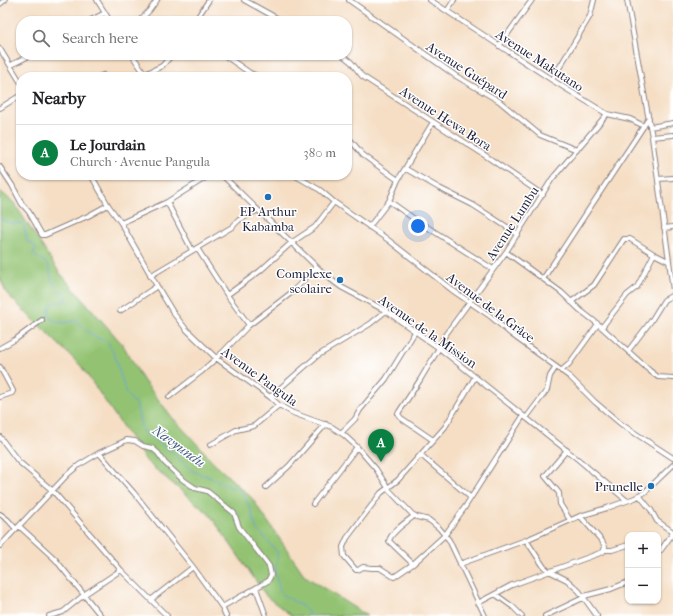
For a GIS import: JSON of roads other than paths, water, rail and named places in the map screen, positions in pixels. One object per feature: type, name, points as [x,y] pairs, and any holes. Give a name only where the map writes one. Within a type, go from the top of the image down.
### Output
[{"type":"street","points":[[0,4],[6,0]]},
{"type":"street","points":[[97,0],[107,16]]},
{"type":"street","points":[[144,16],[157,0]]},
{"type":"street","points":[[198,16],[209,0]]},
{"type":"street","points":[[244,0],[273,16]]},
{"type":"street","name":"Avenue Guépard","points":[[349,0],[456,76],[499,101],[540,135],[577,150]]},
{"type":"street","name":"Avenue Makutano","points":[[430,0],[499,46],[607,114],[630,119],[644,126]]},
{"type":"street","points":[[447,11],[454,0]]},
{"type":"street","points":[[499,46],[532,0]]},
{"type":"street","points":[[552,80],[590,16],[594,0]]},
{"type":"street","points":[[627,0],[652,136],[668,261],[672,273],[673,290]]},
{"type":"street","points":[[99,16],[105,13]]},
{"type":"street","points":[[0,49],[16,74]]},
{"type":"street","points":[[11,65],[21,60]]},
{"type":"street","points":[[135,60],[143,72]]},
{"type":"street","points":[[152,72],[162,66],[167,60]]},
{"type":"street","points":[[231,60],[249,72]]},
{"type":"street","name":"Avenue Hewa Bora","points":[[349,60],[362,76],[483,154],[543,195]]},
{"type":"street","points":[[0,108],[16,98]]},
{"type":"street","name":"Avenue Lumbu","points":[[433,440],[401,418],[398,414],[439,348],[443,338],[506,252],[552,180],[607,114]]},
{"type":"street","points":[[543,279],[649,118]]},
{"type":"street","points":[[369,227],[389,201],[398,180],[433,122]]},
{"type":"street","points":[[650,127],[673,123]]},
{"type":"street","points":[[652,136],[673,135]]},
{"type":"street","points":[[352,142],[363,155],[398,180]]},
{"type":"street","points":[[0,167],[42,235],[68,225],[108,204]]},
{"type":"street","points":[[406,169],[438,188],[473,205],[518,234]]},
{"type":"street","points":[[658,179],[673,178]]},
{"type":"street","name":"Avenue Pangula","points":[[94,180],[121,223],[150,276],[174,314],[186,329],[216,358],[279,405],[299,415],[326,424],[341,433],[357,447],[376,469],[387,487],[414,516],[430,520],[445,535],[453,547],[485,616]]},
{"type":"street","points":[[121,223],[167,202],[202,180]]},
{"type":"street","name":"Avenue de la Mission","points":[[229,180],[316,268],[341,287],[386,311],[439,348],[567,450],[626,500]]},
{"type":"street","name":"Avenue de la Grâce","points":[[303,180],[320,190],[334,202],[387,239],[452,290],[490,316],[510,334],[561,371],[621,424],[673,458]]},
{"type":"street","points":[[389,201],[413,218],[494,269]]},
{"type":"street","points":[[167,202],[192,250]]},
{"type":"street","points":[[227,295],[260,271],[291,243],[315,227],[334,202]]},
{"type":"street","points":[[150,276],[258,210]]},
{"type":"street","points":[[664,228],[673,227]]},
{"type":"street","points":[[571,302],[594,285],[624,239],[630,239],[668,261]]},
{"type":"street","points":[[196,248],[248,326]]},
{"type":"street","points":[[506,252],[543,279],[600,325],[654,374],[663,378],[673,378]]},
{"type":"street","points":[[561,371],[600,325],[637,286],[654,254]]},
{"type":"street","points":[[170,396],[202,372],[248,326],[291,293],[316,268]]},
{"type":"street","points":[[120,311],[157,286]]},
{"type":"street","points":[[628,351],[651,321],[664,300],[673,295]]},
{"type":"street","points":[[270,397],[318,356],[366,327],[386,311]]},
{"type":"street","points":[[0,348],[16,339],[42,320]]},
{"type":"street","points":[[341,433],[355,419],[360,410],[386,379],[415,332]]},
{"type":"street","points":[[0,367],[13,390],[12,392],[0,397]]},
{"type":"street","points":[[475,376],[447,425],[421,456],[398,480],[387,487],[377,498],[348,535],[344,544],[343,552],[344,556],[356,570],[363,567],[379,567],[394,576],[413,564],[445,535],[525,417],[547,390],[550,376],[556,367]]},
{"type":"street","points":[[210,445],[236,430],[254,426],[279,405]]},
{"type":"street","points":[[266,486],[296,459],[308,443],[326,424]]},
{"type":"street","points":[[0,437],[18,461],[53,491],[121,570],[152,599],[167,616]]},
{"type":"street","points":[[0,546],[73,470],[99,453],[127,440],[136,441],[143,446],[152,448],[158,453],[165,464],[182,479],[195,488],[207,491],[230,509],[234,513],[239,527],[269,566],[271,574],[268,581],[222,606]]},
{"type":"street","points":[[313,504],[357,447]]},
{"type":"street","points":[[567,450],[545,476],[559,493],[560,504],[570,520]]},
{"type":"street","points":[[99,453],[143,504],[193,567],[222,606],[226,616]]},
{"type":"street","points":[[421,456],[470,497]]},
{"type":"street","points":[[460,564],[526,540],[580,516],[615,506],[626,500],[631,500],[639,495],[673,465]]},
{"type":"street","points":[[639,495],[651,510],[657,521],[673,532],[661,550]]},
{"type":"street","points":[[0,514],[54,559],[85,594],[101,616]]},
{"type":"street","points":[[413,564],[389,541],[395,532],[414,516]]},
{"type":"street","points":[[580,516],[602,541],[605,547],[604,550]]},
{"type":"street","points":[[526,540],[542,564],[549,571],[568,580],[584,597],[597,616]]},
{"type":"street","points":[[478,603],[512,585],[598,554],[604,550],[612,550],[625,546]]},
{"type":"street","points":[[152,599],[193,567]]},
{"type":"street","points":[[50,616],[64,612],[85,594],[121,570]]},
{"type":"street","points":[[545,616],[584,597],[625,583]]},
{"type":"street","points":[[256,588],[266,616]]},
{"type":"street","points":[[495,594],[513,607],[522,616]]},
{"type":"waterway","name":"Navyundu","points":[[0,219],[12,224],[21,223],[24,226],[27,241],[36,247],[33,254],[48,264],[55,285],[67,295],[67,299],[63,302],[51,305],[48,317],[61,323],[76,320],[94,336],[107,341],[114,354],[126,393],[137,406],[142,431],[172,452],[192,471],[240,490],[250,507],[256,528],[278,553],[275,573],[281,594],[302,606],[312,616]]},
{"type":"place","name":"EP Arthur Kabamba","points":[[268,197]]},
{"type":"place","name":"Complexe scolaire","points":[[340,280]]},
{"type":"place","name":"Le Jourdain","points":[[381,462]]},
{"type":"place","name":"Prunelle","points":[[651,486]]}]
